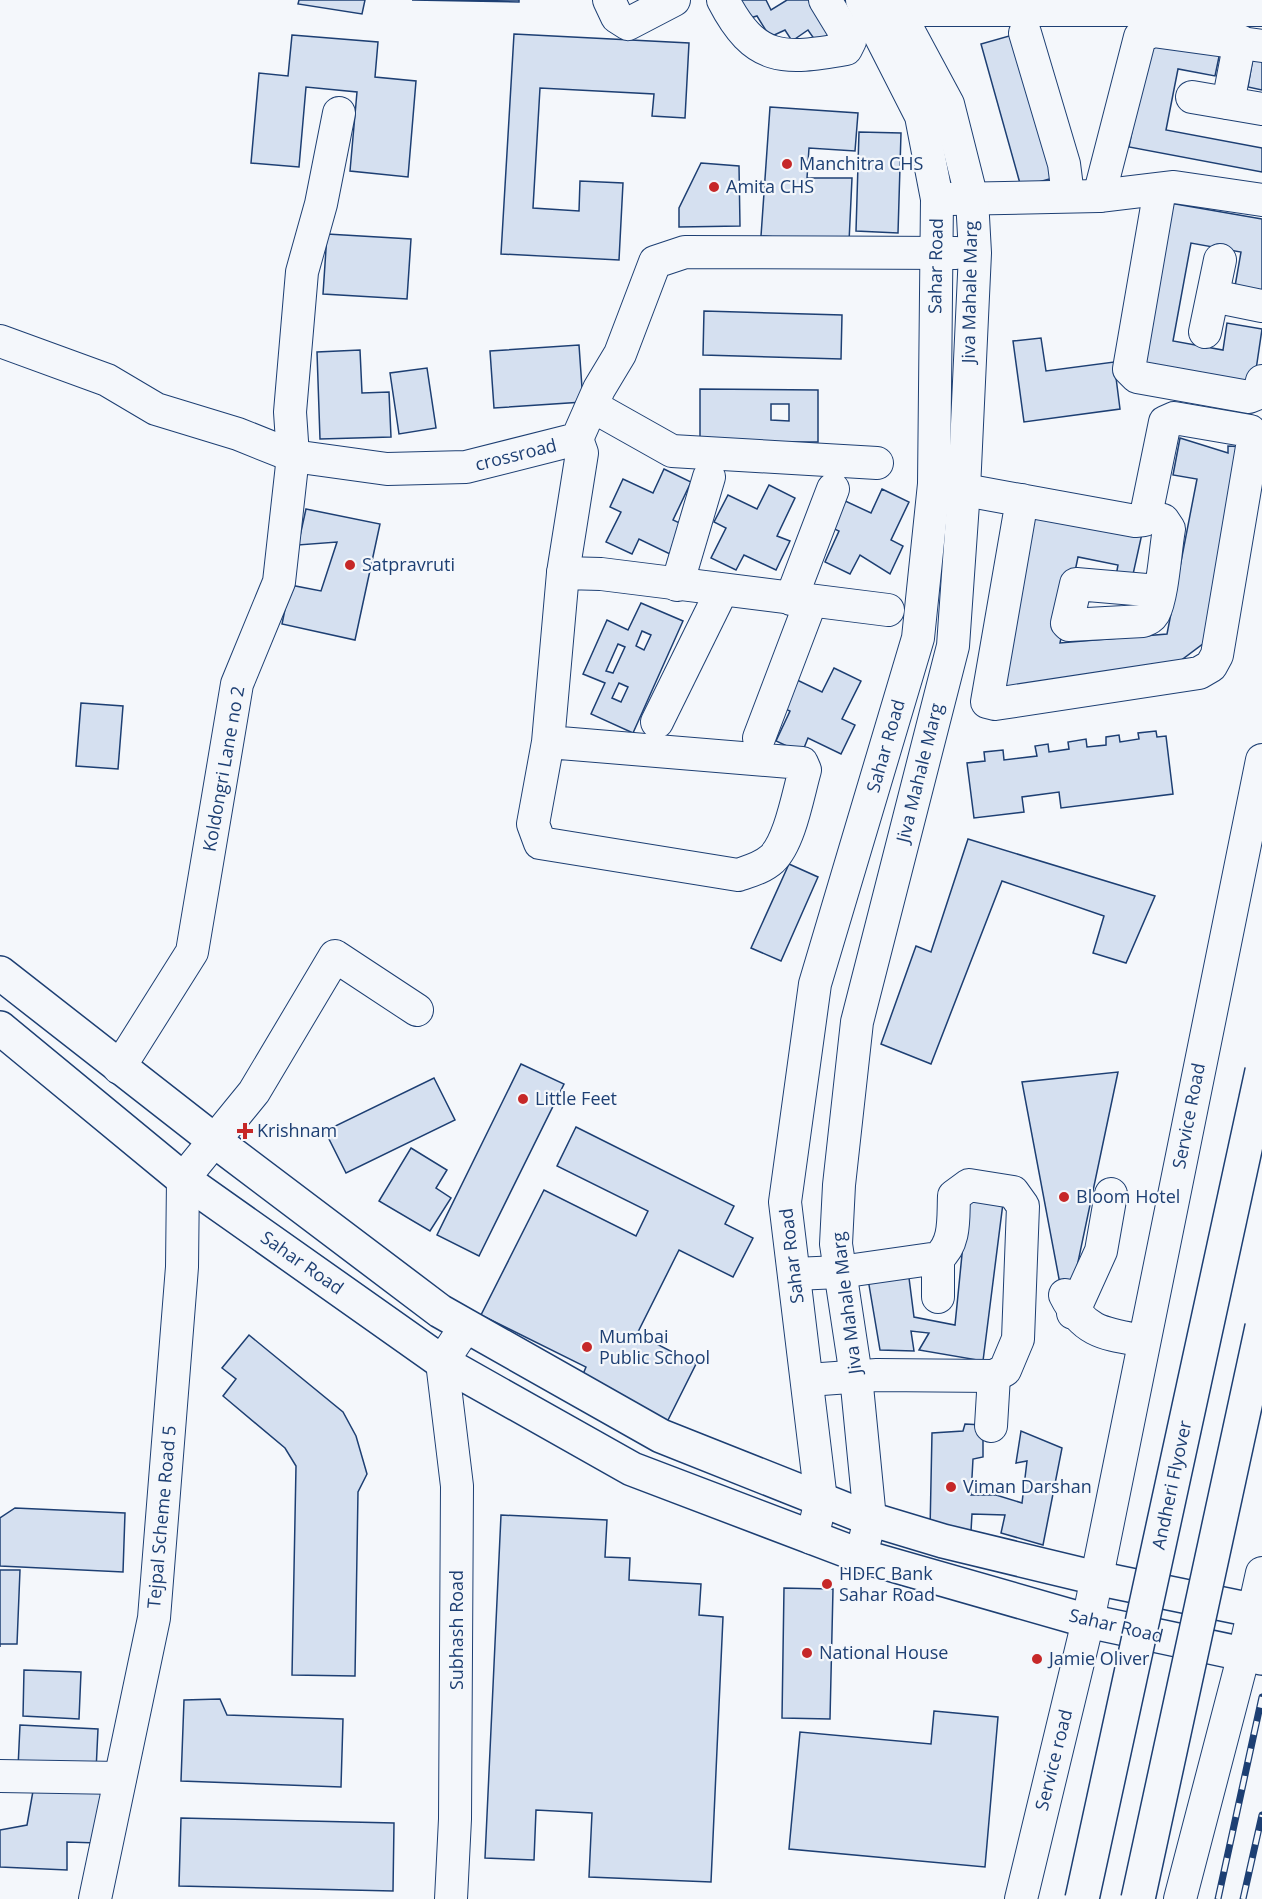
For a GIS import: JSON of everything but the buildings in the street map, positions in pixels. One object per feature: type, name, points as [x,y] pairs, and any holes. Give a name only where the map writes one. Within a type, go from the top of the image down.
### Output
[{"type":"main road","points":[[0,974],[215,1142],[440,1311],[661,1436],[870,1519],[943,1541],[1096,1578],[1258,1611]]},
{"type":"main road","name":"Sahar Road","points":[[0,1028],[183,1179],[442,1362],[632,1469],[861,1556],[1088,1621],[1253,1656]]},
{"type":"main road","name":"Andheri Flyover","points":[[1082,1899],[1262,1071]]},
{"type":"main road","points":[[1138,1899],[1262,1327]]},
{"type":"street","points":[[609,0],[617,17],[628,24],[674,0]]},
{"type":"street","points":[[723,0],[734,21],[760,48],[774,54],[812,55],[846,49],[850,41],[825,0]]},
{"type":"street","name":"Sahar Road","points":[[822,1500],[785,1202],[815,984],[918,638],[934,484],[937,199],[921,116],[862,0]]},
{"type":"street","points":[[911,5],[1080,5],[1262,10]]},
{"type":"street","name":"Jiva Mahale Marg","points":[[861,1556],[870,1519],[856,1376],[836,1244],[849,1093],[857,1022],[953,646],[964,489],[975,253],[972,199],[948,104],[911,5]]},
{"type":"street","points":[[1099,196],[1140,37],[1153,31],[1251,44],[1228,103]]},
{"type":"street","points":[[1025,33],[1064,164],[1068,195]]},
{"type":"street","points":[[1192,97],[1262,109]]},
{"type":"street","name":"Koldongri Lane no 2","points":[[119,1068],[192,952],[237,684],[279,582],[293,456],[290,412],[302,272],[321,204],[339,113]]},
{"type":"street","points":[[937,199],[1099,196],[1174,187],[1262,200]]},
{"type":"street","points":[[1160,189],[1129,369],[1137,377],[1249,397],[1260,393],[1262,381]]},
{"type":"street","name":"crossroad","points":[[0,341],[107,380],[156,409],[238,434],[293,456],[387,469],[466,467],[577,439],[620,354],[655,262],[685,252],[975,253]]},
{"type":"street","points":[[1205,332],[1220,260]]},
{"type":"street","points":[[1213,297],[1262,306]]},
{"type":"street","points":[[935,357],[969,359]]},
{"type":"street","points":[[592,406],[672,451],[877,463]]},
{"type":"street","points":[[934,484],[964,489],[1135,521],[1144,520],[1164,422],[1174,418],[1245,429],[1252,434],[1217,655],[1211,666],[1199,673],[990,704],[986,699],[1022,500]]},
{"type":"street","points":[[548,742],[802,763],[805,770],[784,841],[773,858],[760,868],[738,875],[540,843],[533,824],[548,742],[563,573],[582,453],[577,439]]},
{"type":"street","points":[[677,585],[709,477]]},
{"type":"street","points":[[759,738],[833,489]]},
{"type":"street","points":[[1146,516],[1163,520],[1169,529],[1158,591]]},
{"type":"street","points":[[563,573],[601,574],[888,610]]},
{"type":"street","points":[[657,722],[722,590]]},
{"type":"street","points":[[886,741],[926,751]]},
{"type":"street","name":"Service Road","points":[[1096,1578],[1262,760]]},
{"type":"street","points":[[858,843],[900,852]]},
{"type":"street","points":[[183,1179],[254,1092],[335,956],[417,1010]]},
{"type":"street","points":[[800,1086],[849,1093]]},
{"type":"street","name":"Tejpal Scheme Road 5","points":[[94,1899],[154,1618],[182,1267],[183,1179]]},
{"type":"street","points":[[794,1274],[840,1272],[938,1258],[947,1250],[952,1236],[954,1196],[969,1185],[1013,1192],[1023,1206],[1018,1340],[1005,1370],[994,1376],[856,1376],[808,1380]]},
{"type":"street","points":[[1111,1194],[1101,1251],[1068,1302],[1082,1323],[1102,1333],[1144,1341]]},
{"type":"street","points":[[938,1258],[938,1298]]},
{"type":"street","points":[[442,1362],[466,1326]]},
{"type":"street","name":"Subhash Road","points":[[442,1362],[457,1486],[455,1819],[451,1899]]},
{"type":"street","points":[[991,1426],[994,1376]]},
{"type":"street","points":[[812,1538],[822,1500]]},
{"type":"street","points":[[1180,1899],[1253,1656],[1262,1574]]},
{"type":"street","name":"Service road","points":[[1021,1899],[1088,1621],[1096,1578]]},
{"type":"street","points":[[0,1776],[120,1778]]},
{"type":"railway","points":[[1218,1899],[1262,1697]]},
{"type":"railway","points":[[1243,1899],[1262,1815]]},
{"type":"place","name":"Manchitra CHS","points":[[787,164]]},
{"type":"place","name":"Amita CHS","points":[[714,187]]},
{"type":"place","name":"Satpravruti","points":[[350,565]]},
{"type":"place","name":"Little Feet","points":[[523,1099]]},
{"type":"place","name":"Krishnam","points":[[245,1131]]},
{"type":"place","name":"Bloom Hotel","points":[[1064,1197]]},
{"type":"place","name":"Mumbai Public School","points":[[587,1347]]},
{"type":"place","name":"Viman Darshan","points":[[951,1487]]},
{"type":"place","name":"HDFC Bank Sahar Road","points":[[827,1584]]},
{"type":"place","name":"National House","points":[[807,1653]]},
{"type":"place","name":"Jamie Oliver","points":[[1037,1659]]}]
